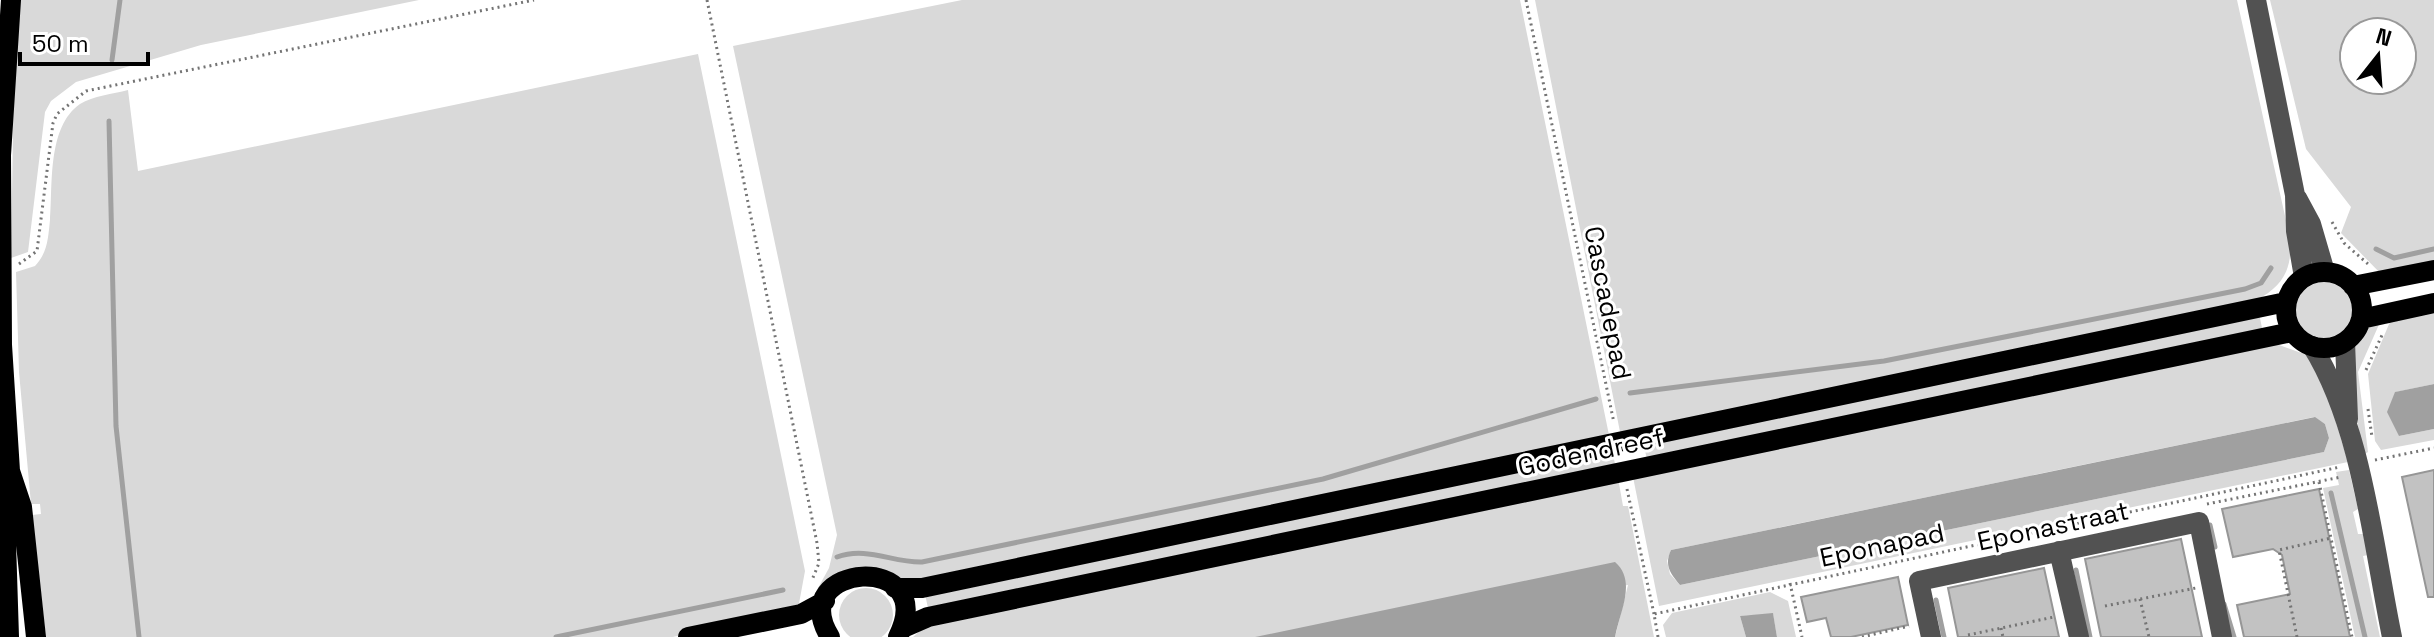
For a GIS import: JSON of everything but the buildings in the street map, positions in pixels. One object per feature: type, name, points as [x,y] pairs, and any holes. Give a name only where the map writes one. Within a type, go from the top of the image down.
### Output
[{"type":"main road","points":[[11,0],[1,155],[0,268],[10,471],[22,507],[36,637]]},
{"type":"main road","points":[[2353,286],[2434,270]]},
{"type":"main road","points":[[2315,274],[2346,278],[2353,286],[2362,307],[2361,319],[2345,342],[2323,348],[2312,346],[2292,332],[2286,302],[2296,283],[2315,274]]},
{"type":"main road","name":"Godendreef","points":[[895,588],[922,588],[1614,437],[1637,439],[2286,302]]},
{"type":"main road","points":[[2361,319],[2434,303]]},
{"type":"main road","name":"Godendreef","points":[[900,632],[928,617],[1622,476],[1643,468],[2292,332]]},
{"type":"main road","points":[[9,637],[5,493],[10,471]]},
{"type":"main road","points":[[688,637],[801,614],[825,601],[837,584],[856,575],[877,576],[895,588],[904,607],[900,632]]},
{"type":"main road","points":[[825,601],[824,622],[830,637]]},
{"type":"street","points":[[2256,0],[2295,195],[2311,224],[2315,274]]},
{"type":"street","points":[[2345,342],[2348,431]]},
{"type":"street","points":[[2312,346],[2323,364],[2363,466],[2392,637]]},
{"type":"street","points":[[2197,514],[2222,637]]},
{"type":"street","name":"Eponastraat","points":[[1931,637],[1919,581],[2059,551],[2197,514]]},
{"type":"street","points":[[2059,551],[2079,637]]},
{"type":"path","points":[[0,268],[25,262],[37,251],[53,123],[64,107],[86,91],[534,0]]},
{"type":"path","points":[[707,0],[817,543]]},
{"type":"path","name":"Cascadepad","points":[[1526,0],[1614,437]]},
{"type":"path","points":[[2326,212],[2344,243],[2373,268],[2381,281]]},
{"type":"path","points":[[2365,375],[2388,312]]},
{"type":"path","points":[[2363,466],[2367,406]]},
{"type":"path","points":[[2197,514],[2434,448]]},
{"type":"path","name":"Eponapad","points":[[1654,614],[1790,583],[2363,466]]},
{"type":"path","points":[[1622,476],[1658,637]]},
{"type":"path","points":[[2319,482],[2352,637]]},
{"type":"path","points":[[2297,637],[2279,550],[2331,538]]},
{"type":"path","points":[[1790,583],[1802,637]]},
{"type":"path","points":[[2105,606],[2211,586]]},
{"type":"path","points":[[2140,599],[2149,637]]},
{"type":"path","points":[[1968,635],[2073,612]]},
{"type":"path","points":[[1862,637],[1910,626],[1912,637]]},
{"type":"path","points":[[2001,628],[2003,637]]},
{"type":"shaded area","points":[[19,0],[419,0],[201,45],[76,82],[51,101],[45,112],[28,252],[11,258],[14,67]]},
{"type":"shaded area","points":[[962,0],[1520,0],[1610,440],[911,584],[879,572],[858,569],[839,577],[812,599],[829,568],[837,535],[733,46]]},
{"type":"shaded area","points":[[1535,0],[2237,0],[2289,234],[2288,265],[2281,281],[2256,300],[1621,437]]},
{"type":"shaded area","points":[[2270,0],[2434,0],[2434,267],[2384,277],[2341,233],[2351,207],[2306,149]]},
{"type":"shaded area","points":[[698,54],[805,571],[798,609],[673,637],[46,637],[32,515],[41,514],[40,504],[31,504],[19,372],[16,272],[35,266],[45,250],[57,142],[69,114],[80,104],[128,90],[138,171]]},
{"type":"shaded area","points":[[2324,282],[2344,290],[2352,310],[2344,330],[2324,338],[2304,330],[2296,310],[2304,290]]},
{"type":"shaded area","points":[[2434,308],[2434,384],[2396,392],[2399,436],[2434,429],[2434,440],[2381,450],[2375,441],[2368,374],[2392,317]]},
{"type":"shaded area","points":[[2259,313],[2263,333],[1648,463],[1643,443]]},
{"type":"shaded area","points":[[2381,320],[2358,372],[2368,452],[2362,456],[2349,355],[2362,332]]},
{"type":"shaded area","points":[[2271,342],[2307,355],[2322,376],[2348,462],[1659,606],[1633,477]],"holes":[[[2314,417],[2325,424],[2329,438],[2324,452],[1680,585],[1670,574],[1667,561],[1671,550]]]},
{"type":"shaded area","points":[[2434,384],[2434,429],[2399,436],[2387,412],[2395,392]]},
{"type":"shaded area","points":[[2315,417],[2325,424],[2329,438],[2324,452],[1680,585],[1668,565],[1671,550]]},
{"type":"shaded area","points":[[1612,449],[1616,469],[929,613],[925,594]]},
{"type":"shaded area","points":[[2349,470],[2358,509],[2353,512],[2358,534],[2364,534],[2368,555],[2363,556],[2380,637],[2355,637],[2323,488],[2339,485],[2336,472]]},
{"type":"shaded area","points":[[1618,478],[1623,506],[1628,506],[1654,637],[1615,637],[1628,585],[1256,637],[913,637],[924,627]]},
{"type":"shaded area","points":[[1615,562],[1622,570],[1626,587],[1615,637],[1255,637]]},
{"type":"shaded area","points":[[866,588],[885,596],[893,615],[885,634],[866,642],[847,634],[839,615],[847,596]]},
{"type":"shaded area","points":[[1770,592],[1788,601],[1796,637],[1777,637],[1773,614],[1740,616],[1746,637],[1666,637],[1663,625],[1672,613]]},
{"type":"shaded area","points":[[1773,613],[1777,637],[1746,637],[1740,616]]},
{"type":"waterway","points":[[112,60],[120,0]]},
{"type":"waterway","points":[[109,121],[116,426],[139,637]]},
{"type":"waterway","points":[[2376,249],[2394,258],[2434,249]]},
{"type":"waterway","points":[[1630,393],[1884,361],[2245,289],[2261,283],[2271,268]]},
{"type":"waterway","points":[[837,557],[859,553],[922,562],[1323,479],[1596,399]]},
{"type":"waterway","points":[[2331,493],[2365,637]]},
{"type":"waterway","points":[[2210,525],[2215,547]]},
{"type":"waterway","points":[[2076,570],[2090,637]]},
{"type":"waterway","points":[[556,637],[783,590]]},
{"type":"waterway","points":[[1936,600],[1944,637]]},
{"type":"waterway","points":[[2224,604],[2234,637]]}]
